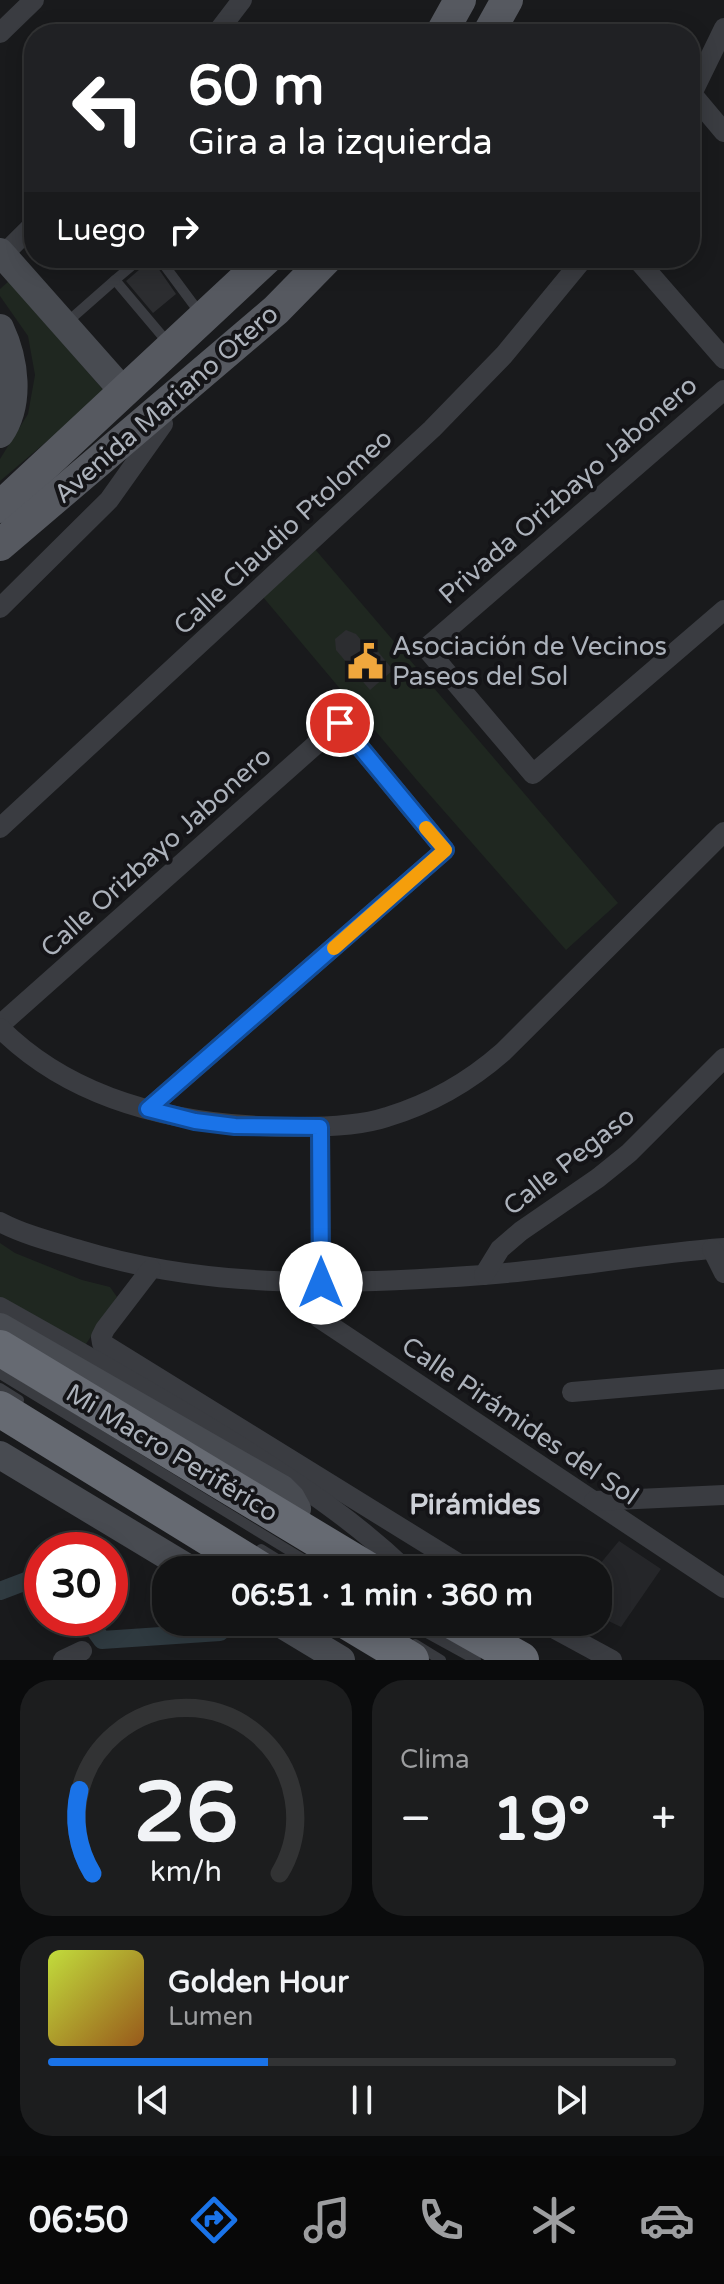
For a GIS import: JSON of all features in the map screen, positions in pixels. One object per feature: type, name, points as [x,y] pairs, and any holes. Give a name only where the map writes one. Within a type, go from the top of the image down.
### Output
[{"type":"highway","points":[[0,1348],[345,1556]]},
{"type":"highway","points":[[13,1407],[255,1556]]},
{"type":"highway","points":[[379,1636],[406,1648]]},
{"type":"highway","points":[[479,1636],[521,1660]]},
{"type":"main road","points":[[447,24],[460,0]]},
{"type":"main road","points":[[494,24],[507,0]]},
{"type":"main road","points":[[1,255],[124,392]]},
{"type":"main road","name":"Avenida Mariano Otero","points":[[0,507],[256,268]]},
{"type":"main road","name":"Avenida Mariano Otero","points":[[0,545],[196,380],[276,310],[317,268]]},
{"type":"main road","points":[[0,328],[8,345],[13,375],[12,402],[0,434]]},
{"type":"main road","points":[[0,571],[163,424],[196,380]]},
{"type":"main road","points":[[0,493],[78,433]]},
{"type":"main road","points":[[0,1327],[282,1489],[291,1498],[307,1502]]},
{"type":"main road","points":[[0,1427],[207,1556]]},
{"type":"main road","points":[[0,1455],[168,1556]]},
{"type":"main road","points":[[301,1636],[341,1660]]},
{"type":"street","points":[[0,33],[34,0]]},
{"type":"street","points":[[224,24],[242,0]]},
{"type":"street","points":[[700,77],[724,28]]},
{"type":"street","points":[[700,106],[724,132]]},
{"type":"street","points":[[1,255],[24,233]]},
{"type":"street","name":"Calle Claudio Ptolomeo","points":[[0,828],[432,429],[504,355],[576,268]]},
{"type":"street","points":[[645,268],[724,359]]},
{"type":"street","name":"Privada Orizbayo Jabonero","points":[[724,390],[426,648],[533,774],[724,610]]},
{"type":"street","points":[[0,608],[109,500],[163,424]]},
{"type":"street","name":"Calle Orizbayo Jabonero","points":[[0,1027],[340,723],[445,850],[148,1109]]},
{"type":"street","points":[[0,1027],[20,1048],[47,1068],[110,1098],[195,1121],[235,1126],[320,1127],[385,1118],[421,1104],[480,1072],[724,832]]},
{"type":"street","name":"Calle Pegaso","points":[[484,1275],[500,1249],[629,1153],[724,1058]]},
{"type":"street","name":"Calle Pirámides del Sol","points":[[320,1127],[321,1283],[313,1301],[319,1318],[724,1588]]},
{"type":"street","points":[[0,1222],[42,1239],[151,1269],[256,1282],[321,1283],[484,1275],[718,1248],[724,1273]]},
{"type":"street","points":[[151,1269],[105,1329],[102,1343],[446,1556]]},
{"type":"street","points":[[0,1307],[188,1414],[307,1502],[363,1532],[390,1556]]},
{"type":"street","points":[[572,1392],[724,1379]]},
{"type":"street","points":[[594,1501],[724,1495]]},
{"type":"street","points":[[307,1502],[419,1556]]},
{"type":"street","points":[[568,1636],[612,1660]]},
{"type":"lane","points":[[64,325],[129,268]]},
{"type":"lane","points":[[166,268],[203,318]]},
{"type":"lane","points":[[115,280],[171,347]]},
{"type":"lane","name":"Mi Macro Periférico","points":[[0,1374],[298,1556]]},
{"type":"lane","name":"Mi Macro Periférico","points":[[0,1388],[13,1407]]},
{"type":"lane","points":[[432,1636],[476,1660]]},
{"type":"lane","points":[[406,1648],[441,1660]]},
{"type":"shaded area","points":[[9,281],[105,392],[0,481],[0,459],[28,414],[35,375],[28,336],[0,296],[0,289]]},
{"type":"shaded area","points":[[314,548],[618,903],[566,950],[415,778],[263,597]]},
{"type":"shaded area","points":[[0,1243],[15,1253],[82,1280],[110,1287],[117,1297],[84,1347],[0,1297]]},
{"type":"shaded area","points":[[619,1541],[661,1569],[621,1627],[612,1623],[612,1556],[607,1556]]},
{"type":"building","points":[[141,268],[158,268],[176,294],[153,313],[126,281]]},
{"type":"building","name":"Asociación de Vecinos Paseos del Sol","points":[[346,630],[356,634],[371,652],[375,648],[393,670],[370,690],[336,650],[335,639]]},
{"type":"waterway","points":[[0,1591],[24,1582]]},
{"type":"waterway","points":[[99,1636],[102,1640],[161,1636]]},
{"type":"slow traffic","points":[[334,948],[445,850],[426,828]]},
{"type":"place","name":"Asociación de Vecinos Paseos del Sol","points":[[366,661]]},
{"type":"district","name":"Pirámides","points":[[475,1505]]},
{"type":"route","points":[[321,1283],[320,1127],[235,1126],[195,1121],[148,1109],[445,850],[340,723]]}]
